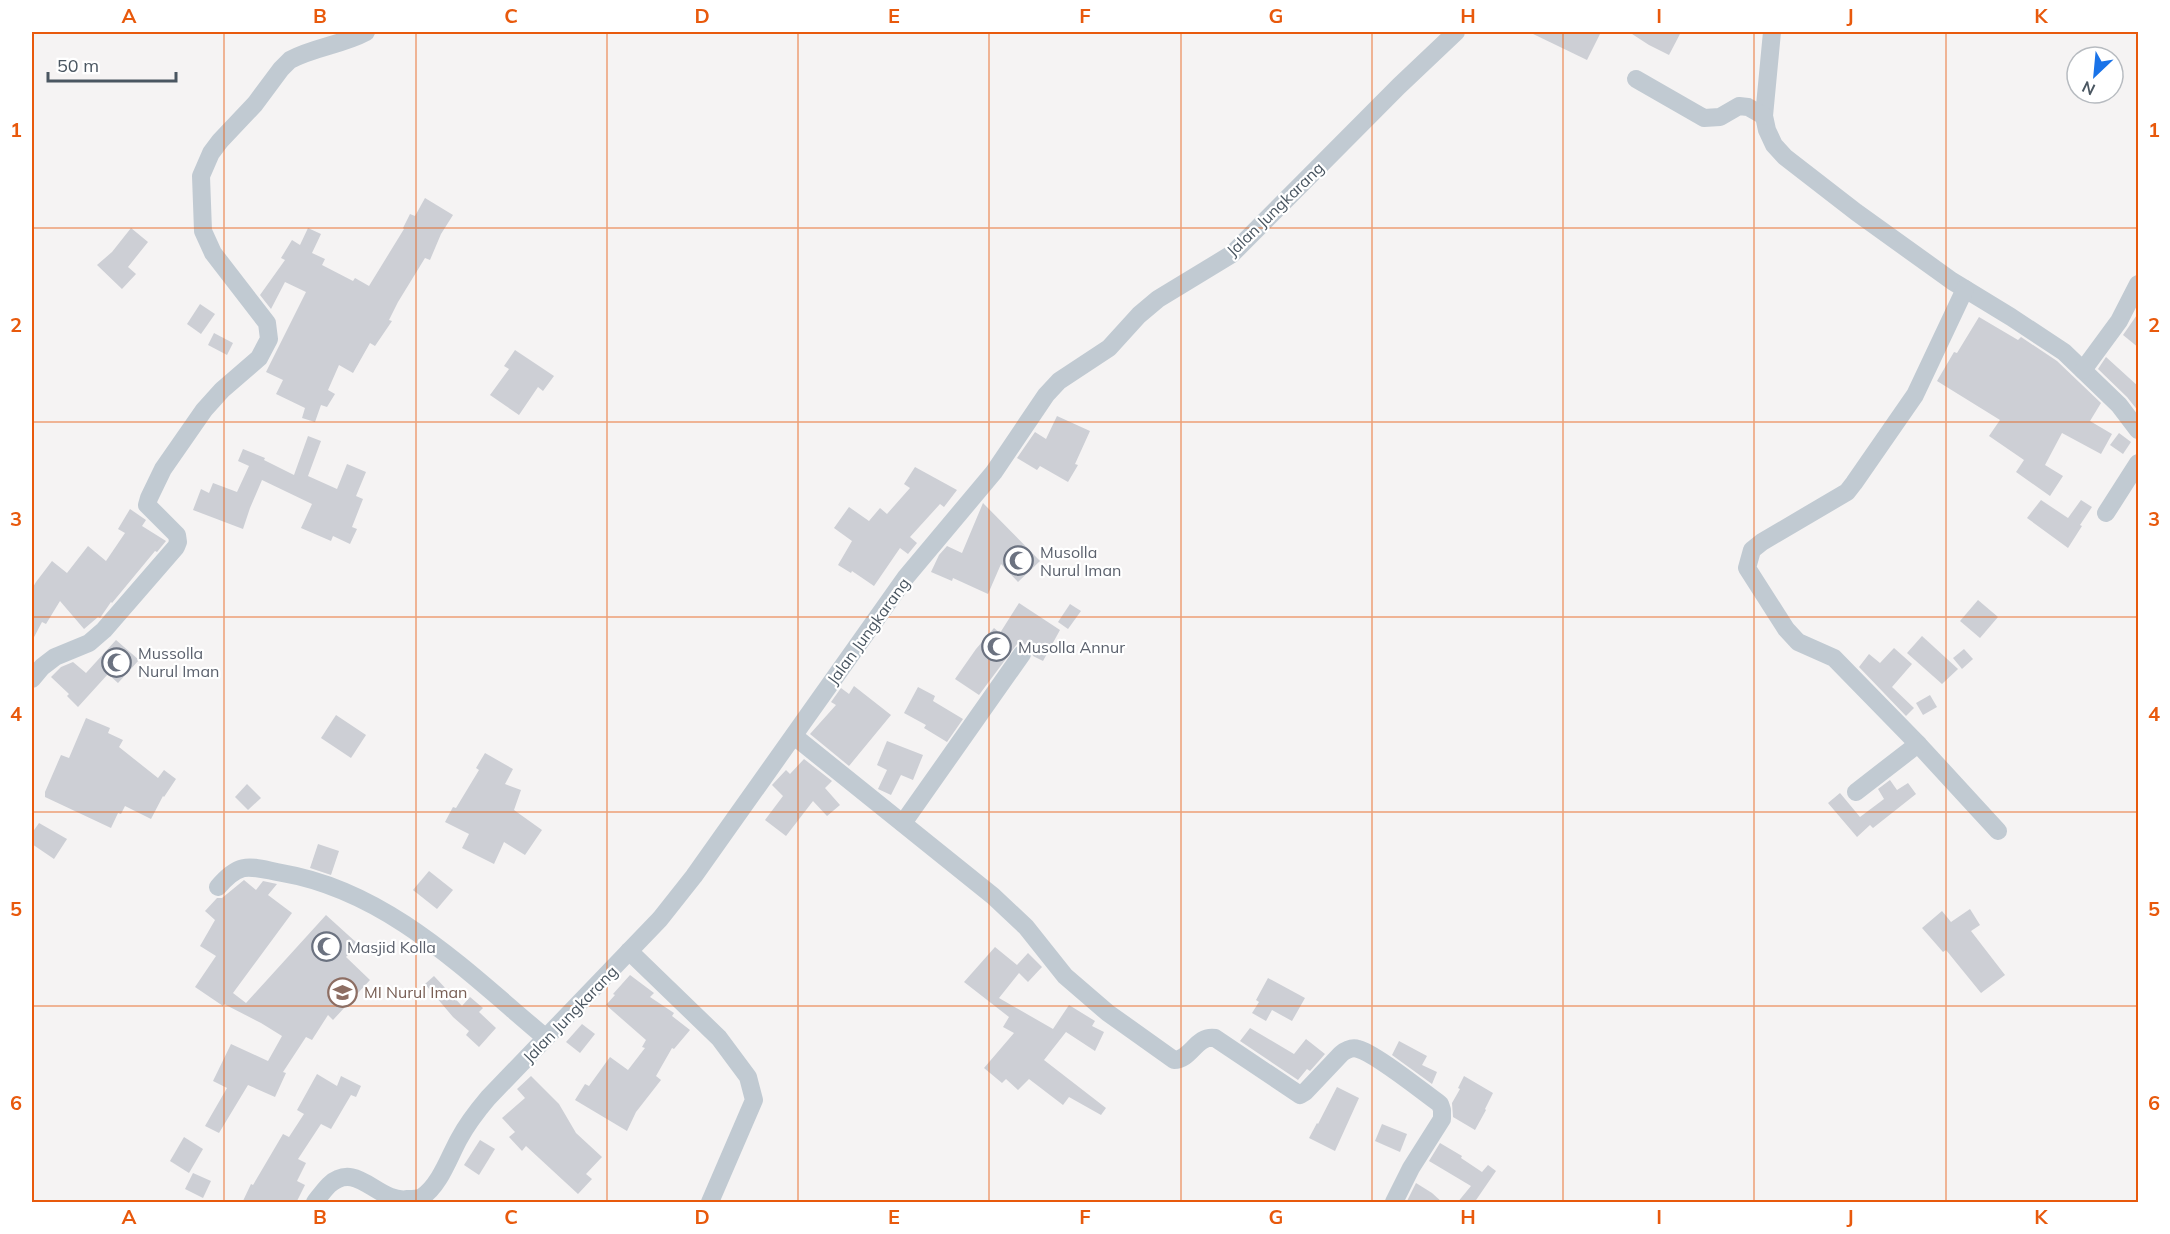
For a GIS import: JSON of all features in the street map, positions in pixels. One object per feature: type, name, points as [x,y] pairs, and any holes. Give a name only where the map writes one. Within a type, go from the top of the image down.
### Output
[{"type":"street","points":[[32,679],[55,657],[89,643],[104,630],[176,547],[177,535],[147,506],[149,498],[163,469],[204,410],[222,390],[259,358],[269,339],[267,323],[213,253],[203,231],[201,176],[211,153],[290,60],[305,52],[342,42],[366,32]]},
{"type":"street","name":"Jalan Jungkarang","points":[[315,1203],[331,1183],[346,1176],[361,1180],[389,1198],[404,1200],[421,1198],[438,1178],[472,1118],[660,919],[694,876],[906,578],[994,472],[1046,395],[1059,381],[1109,348],[1139,315],[1158,299],[1232,254],[1456,32]]},
{"type":"street","points":[[1772,32],[1764,116],[1774,145],[1785,157],[1856,212],[1965,289],[2064,352],[2119,405],[2139,430]]},
{"type":"street","points":[[1636,79],[1704,118],[1720,117],[1739,106],[1748,106],[1764,116]]},
{"type":"street","points":[[2083,370],[2119,321],[2139,284]]},
{"type":"street","points":[[1965,289],[1915,395],[1847,492],[1757,546],[1752,550],[1747,568],[1786,629],[1798,642],[1834,658],[1998,831]]},
{"type":"street","points":[[2106,513],[2139,463]]},
{"type":"street","points":[[903,823],[1022,654]]},
{"type":"street","points":[[794,736],[993,896],[1026,927],[1073,984],[1108,1013],[1174,1060],[1183,1058],[1203,1040],[1209,1037],[1215,1038],[1300,1095],[1341,1054],[1348,1049],[1357,1048],[1440,1104],[1442,1119],[1411,1168],[1394,1203]]},
{"type":"street","points":[[1856,792],[1918,744]]},
{"type":"street","points":[[218,887],[229,874],[240,868],[251,867],[298,875],[345,891],[389,912],[445,953],[546,1038]]},
{"type":"street","points":[[629,951],[719,1038],[748,1077],[754,1100],[710,1203]]},
{"type":"building","points":[[1529,32],[1601,32],[1587,60]]},
{"type":"building","points":[[1629,32],[1681,32],[1669,55]]},
{"type":"building","points":[[425,198],[453,215],[441,234],[430,260],[425,258],[398,302],[389,320],[392,321],[375,346],[370,343],[353,373],[339,365],[328,390],[335,394],[327,407],[321,405],[315,422],[302,418],[305,408],[276,394],[283,380],[266,372],[306,292],[285,282],[271,309],[260,295],[285,260],[281,258],[292,240],[300,245],[308,228],[321,234],[312,253],[325,259],[322,265],[353,281],[355,278],[369,286],[404,229],[410,214],[415,216]]},
{"type":"building","points":[[131,228],[148,242],[128,267],[136,274],[122,289],[97,265],[112,252]]},
{"type":"building","points":[[200,304],[215,314],[201,334],[187,324]]},
{"type":"building","points":[[2139,312],[2139,348],[2123,335]]},
{"type":"building","points":[[1979,317],[2018,340],[2021,337],[2057,361],[2101,403],[2090,421],[2112,434],[2101,454],[2062,433],[2045,465],[2063,476],[2050,496],[2016,472],[2024,460],[1989,436],[2000,420],[1937,381]]},
{"type":"building","points":[[214,333],[233,343],[227,355],[208,345]]},
{"type":"building","points":[[515,350],[554,376],[543,391],[538,387],[519,415],[490,395],[509,369],[504,366]]},
{"type":"building","points":[[2106,357],[2139,387],[2139,412],[2098,369]]},
{"type":"building","points":[[1057,416],[1090,431],[1075,464],[1078,465],[1068,482],[1040,466],[1037,470],[1017,458],[1035,432],[1046,439]]},
{"type":"building","points":[[2119,433],[2131,442],[2123,454],[2110,445]]},
{"type":"building","points":[[308,436],[321,441],[308,476],[337,489],[347,464],[366,472],[356,496],[363,499],[352,527],[357,529],[350,544],[333,536],[331,541],[301,528],[312,504],[262,480],[243,529],[193,510],[201,489],[209,493],[213,483],[237,492],[249,466],[238,461],[243,449],[265,458],[264,460],[294,475]]},
{"type":"building","points":[[915,467],[957,490],[944,507],[940,504],[910,537],[917,543],[908,554],[900,548],[874,586],[852,571],[851,573],[838,565],[852,541],[834,528],[849,507],[869,521],[880,508],[887,514],[910,488],[904,484]]},
{"type":"building","points":[[2041,500],[2068,518],[2081,500],[2092,507],[2068,548],[2027,518]]},
{"type":"building","points":[[983,503],[1040,561],[1018,582],[1001,564],[988,594],[953,578],[952,581],[931,572],[939,555],[947,546],[962,553]]},
{"type":"building","points":[[130,509],[146,520],[142,526],[166,541],[111,602],[100,618],[98,617],[84,629],[60,601],[46,624],[42,622],[32,641],[32,589],[36,582],[52,561],[67,573],[88,546],[106,561],[125,533],[118,529]]},
{"type":"building","points":[[1978,600],[1998,617],[1980,638],[1960,621]]},
{"type":"building","points":[[1019,603],[1060,630],[1043,661],[1033,656],[1028,645],[1017,644],[979,695],[955,679],[994,628],[1000,633]]},
{"type":"building","points":[[1070,604],[1081,611],[1068,629],[1058,622]]},
{"type":"building","points":[[1922,636],[1958,669],[1942,684],[1907,653]]},
{"type":"building","points":[[116,640],[139,660],[118,683],[108,674],[78,707],[67,696],[69,694],[51,677],[61,667],[73,662],[86,673]]},
{"type":"building","points":[[1894,648],[1912,664],[1892,687],[1914,708],[1906,716],[1859,667],[1869,654],[1880,663]]},
{"type":"building","points":[[1964,649],[1973,659],[1962,669],[1953,658]]},
{"type":"building","points":[[854,686],[891,715],[849,766],[810,734],[836,705],[831,702],[841,688],[849,694]]},
{"type":"building","points":[[918,687],[935,696],[933,701],[963,719],[947,742],[924,728],[926,725],[904,713]]},
{"type":"building","points":[[1930,695],[1937,707],[1923,715],[1916,703]]},
{"type":"building","points":[[336,715],[366,735],[351,758],[321,738]]},
{"type":"building","points":[[86,718],[110,728],[108,733],[123,740],[119,747],[158,778],[164,770],[176,779],[163,796],[151,819],[125,806],[121,814],[118,813],[111,828],[45,797],[61,755],[69,758]]},
{"type":"building","points":[[887,741],[923,755],[913,780],[901,775],[891,795],[878,789],[887,770],[877,765]]},
{"type":"building","points":[[485,753],[513,769],[505,784],[521,790],[514,810],[542,830],[525,855],[504,842],[494,864],[462,848],[469,834],[445,822],[479,770],[476,768]]},
{"type":"building","points":[[804,759],[832,781],[825,788],[840,805],[827,816],[813,801],[786,836],[765,820],[783,796],[772,785],[786,770],[790,774]]},
{"type":"building","points":[[1890,780],[1897,790],[1908,783],[1916,794],[1873,828],[1870,825],[1857,837],[1828,803],[1840,793],[1860,817],[1884,799],[1878,789]]},
{"type":"building","points":[[247,784],[261,798],[248,810],[235,797]]},
{"type":"building","points":[[39,823],[67,839],[54,859],[32,844],[32,833]]},
{"type":"building","points":[[318,844],[339,851],[331,875],[310,868]]},
{"type":"building","points":[[429,871],[453,890],[437,909],[413,890]]},
{"type":"building","points":[[244,880],[256,890],[263,881],[277,884],[268,895],[292,913],[233,993],[246,1003],[326,915],[358,944],[346,957],[370,980],[333,1020],[328,1015],[312,1040],[306,1037],[283,1072],[286,1073],[275,1097],[248,1085],[219,1133],[205,1126],[227,1088],[213,1081],[231,1044],[268,1061],[282,1036],[224,1004],[223,1006],[195,987],[216,956],[200,946],[215,920],[205,911],[217,898],[222,898]]},
{"type":"building","points":[[1970,909],[1980,925],[1971,931],[2005,975],[1981,993],[1946,950],[1943,952],[1922,928],[1942,911],[1951,922]]},
{"type":"building","points":[[995,947],[1017,965],[1028,953],[1042,967],[1028,982],[1019,973],[999,998],[1053,1029],[1069,1005],[1095,1021],[1092,1026],[1104,1032],[1095,1051],[1066,1032],[1044,1060],[1106,1108],[1101,1115],[1069,1097],[1063,1105],[1029,1079],[1018,1090],[1006,1079],[1002,1083],[984,1068],[1014,1033],[1003,1027],[1009,1017],[964,982]]},
{"type":"building","points":[[630,975],[654,993],[650,997],[674,1013],[672,1016],[690,1030],[674,1049],[672,1048],[656,1076],[661,1080],[636,1112],[627,1131],[575,1100],[585,1084],[589,1086],[610,1057],[628,1070],[645,1048],[642,1047],[646,1040],[606,1005]]},
{"type":"building","points":[[434,976],[462,1006],[470,997],[483,1008],[479,1012],[496,1028],[479,1047],[466,1035],[469,1031],[453,1017],[425,984]]},
{"type":"building","points":[[1268,978],[1305,998],[1292,1021],[1272,1010],[1266,1021],[1252,1013]]},
{"type":"building","points":[[582,1024],[595,1034],[580,1053],[566,1042]]},
{"type":"building","points":[[1250,1028],[1294,1054],[1306,1039],[1325,1054],[1310,1071],[1307,1069],[1298,1080],[1240,1041]]},
{"type":"building","points":[[1399,1041],[1427,1056],[1422,1065],[1437,1072],[1432,1084],[1392,1055]]},
{"type":"building","points":[[317,1074],[337,1086],[341,1076],[361,1086],[356,1097],[351,1095],[331,1129],[321,1124],[298,1159],[306,1163],[297,1181],[305,1185],[296,1203],[242,1203],[251,1184],[253,1185],[283,1134],[289,1137],[304,1114],[297,1110]]},
{"type":"building","points":[[531,1076],[559,1104],[576,1133],[602,1157],[586,1174],[592,1179],[578,1194],[526,1146],[522,1151],[509,1137],[515,1132],[502,1118],[525,1098],[517,1089]]},
{"type":"building","points":[[1464,1076],[1493,1093],[1475,1130],[1453,1117],[1452,1103]]},
{"type":"building","points":[[1337,1087],[1359,1098],[1335,1151],[1309,1138]]},
{"type":"building","points":[[1382,1124],[1407,1134],[1400,1152],[1375,1141]]},
{"type":"building","points":[[184,1137],[203,1149],[189,1173],[170,1161]]},
{"type":"building","points":[[480,1140],[495,1149],[479,1175],[464,1165]]},
{"type":"building","points":[[1440,1143],[1462,1156],[1461,1158],[1482,1172],[1488,1165],[1496,1171],[1474,1203],[1457,1203],[1471,1186],[1429,1161]]},
{"type":"building","points":[[193,1173],[211,1181],[203,1198],[185,1189]]},
{"type":"building","points":[[1416,1183],[1432,1193],[1443,1203],[1406,1203]]},
{"type":"place","name":"Musolla Nurul Iman","points":[[1019,561]]},
{"type":"place","name":"Musolla Annur","points":[[997,647]]},
{"type":"place","name":"Mussolla Nurul Iman","points":[[117,662]]},
{"type":"place","name":"Masjid Kolla","points":[[326,947]]},
{"type":"place","name":"MI Nurul Iman","points":[[343,992]]}]
